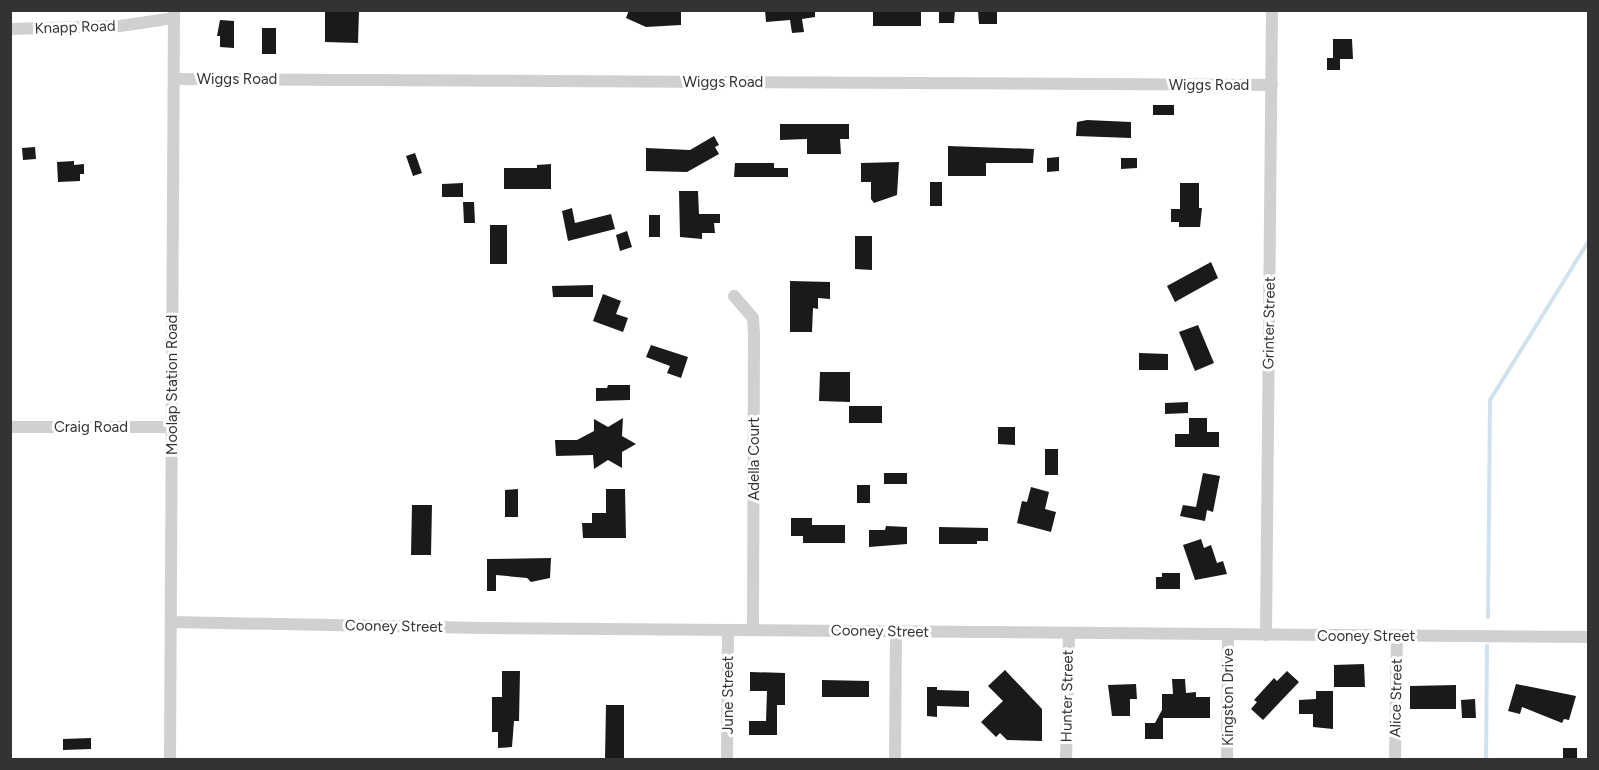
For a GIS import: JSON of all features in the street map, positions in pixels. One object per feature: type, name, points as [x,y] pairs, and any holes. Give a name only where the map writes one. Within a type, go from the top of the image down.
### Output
[{"type":"street","name":"Grinter Street","points":[[1266,635],[1272,10]]},
{"type":"street","name":"Knapp Road","points":[[10,29],[120,26],[174,14]]},
{"type":"street","name":"Moolap Station Road","points":[[170,759],[174,14]]},
{"type":"street","name":"Wiggs Road","points":[[174,79],[1272,86]]},
{"type":"street","name":"Adella Court","points":[[734,297],[753,318],[753,630]]},
{"type":"street","name":"Craig Road","points":[[10,427],[172,427]]},
{"type":"street","name":"Cooney Street","points":[[171,622],[728,630],[1588,637]]},
{"type":"street","name":"June Street","points":[[728,630],[728,759]]},
{"type":"street","points":[[895,759],[896,631]]},
{"type":"street","name":"Hunter Street","points":[[1066,759],[1068,633]]},
{"type":"street","name":"Kingston Drive","points":[[1227,759],[1228,634]]},
{"type":"street","name":"Alice Street","points":[[1395,759],[1397,636]]},
{"type":"building","points":[[325,10],[359,10],[358,43],[325,42]]},
{"type":"building","points":[[629,10],[681,10],[681,25],[646,27],[626,18]]},
{"type":"building","points":[[765,10],[815,10],[815,17],[802,19],[804,32],[792,33],[790,20],[766,22]]},
{"type":"building","points":[[873,10],[921,10],[921,26],[873,26]]},
{"type":"building","points":[[939,10],[955,10],[954,23],[939,23]]},
{"type":"building","points":[[978,10],[997,10],[997,24],[979,24]]},
{"type":"building","points":[[220,20],[234,21],[234,48],[220,47],[220,36],[217,36]]},
{"type":"building","points":[[262,28],[276,28],[276,54],[262,54]]},
{"type":"building","points":[[1333,39],[1352,39],[1353,59],[1340,59],[1340,70],[1327,70],[1327,58],[1333,58]]},
{"type":"building","points":[[1153,105],[1174,105],[1174,115],[1153,115]]},
{"type":"building","points":[[1087,120],[1131,122],[1131,138],[1076,136],[1077,122]]},
{"type":"building","points":[[780,124],[849,124],[849,139],[840,139],[841,154],[807,154],[807,139],[780,140]]},
{"type":"building","points":[[714,136],[719,145],[715,147],[719,154],[687,172],[646,171],[646,148],[690,150]]},
{"type":"building","points":[[948,146],[1034,149],[1033,163],[986,163],[986,176],[948,176]]},
{"type":"building","points":[[35,147],[36,159],[23,160],[22,148]]},
{"type":"building","points":[[415,153],[422,173],[413,176],[406,156]]},
{"type":"building","points":[[1059,157],[1059,171],[1047,172],[1047,158]]},
{"type":"building","points":[[1121,158],[1137,158],[1137,168],[1121,169]]},
{"type":"building","points":[[74,161],[74,165],[84,164],[84,174],[80,174],[80,181],[58,182],[57,162]]},
{"type":"building","points":[[899,162],[897,195],[874,203],[871,199],[871,182],[861,182],[861,163]]},
{"type":"building","points":[[735,163],[774,163],[774,168],[788,168],[788,177],[734,177]]},
{"type":"building","points":[[551,164],[551,189],[504,189],[504,168],[537,168],[537,165]]},
{"type":"building","points":[[930,182],[942,182],[942,206],[930,206]]},
{"type":"building","points":[[463,183],[463,197],[442,197],[442,184]]},
{"type":"building","points":[[1180,183],[1199,183],[1199,208],[1202,208],[1200,227],[1179,227],[1179,222],[1171,222],[1171,209],[1180,209]]},
{"type":"building","points":[[679,191],[698,191],[699,214],[720,214],[720,223],[714,223],[715,233],[702,233],[702,239],[680,237]]},
{"type":"building","points":[[463,202],[474,202],[475,223],[464,223]]},
{"type":"building","points":[[572,208],[575,223],[611,214],[615,229],[568,241],[562,211]]},
{"type":"building","points":[[649,215],[660,215],[660,237],[649,237]]},
{"type":"building","points":[[490,225],[507,225],[507,264],[490,264]]},
{"type":"building","points":[[627,231],[632,247],[620,251],[616,235]]},
{"type":"building","points":[[855,236],[872,236],[872,270],[855,269]]},
{"type":"building","points":[[1211,262],[1218,278],[1175,302],[1167,286]]},
{"type":"building","points":[[790,281],[830,282],[830,299],[818,298],[818,309],[813,308],[812,332],[790,332]]},
{"type":"building","points":[[593,285],[593,297],[553,297],[552,286]]},
{"type":"building","points":[[603,294],[621,301],[616,314],[628,318],[623,332],[593,321]]},
{"type":"building","points":[[1198,325],[1214,363],[1195,371],[1179,332]]},
{"type":"building","points":[[651,345],[688,357],[681,378],[667,373],[670,366],[646,357]]},
{"type":"building","points":[[1139,353],[1168,354],[1168,370],[1139,370]]},
{"type":"building","points":[[820,372],[850,372],[850,402],[819,401]]},
{"type":"building","points":[[608,385],[630,385],[630,400],[596,401],[596,388],[607,388]]},
{"type":"building","points":[[1188,402],[1188,413],[1165,414],[1165,403]]},
{"type":"building","points":[[849,406],[882,406],[882,423],[849,423]]},
{"type":"building","points":[[623,418],[622,436],[636,444],[622,452],[622,468],[608,460],[594,469],[593,455],[556,456],[555,440],[577,440],[594,431],[594,419],[608,427]]},
{"type":"building","points":[[1189,418],[1207,418],[1207,432],[1219,432],[1219,447],[1175,447],[1175,434],[1189,434]]},
{"type":"building","points":[[998,427],[1015,427],[1015,445],[998,444]]},
{"type":"building","points":[[1045,449],[1058,449],[1058,475],[1045,475]]},
{"type":"building","points":[[884,473],[907,473],[907,484],[884,484]]},
{"type":"building","points":[[1203,473],[1220,476],[1213,512],[1207,510],[1205,521],[1180,516],[1183,505],[1196,507]]},
{"type":"building","points":[[857,485],[870,485],[870,503],[857,503]]},
{"type":"building","points":[[1031,487],[1049,492],[1045,509],[1056,512],[1051,532],[1017,523],[1022,501],[1027,502]]},
{"type":"building","points":[[518,489],[518,517],[505,517],[505,490]]},
{"type":"building","points":[[606,489],[625,489],[626,538],[583,538],[582,523],[592,523],[592,513],[606,513]]},
{"type":"building","points":[[412,505],[432,505],[431,555],[411,555]]},
{"type":"building","points":[[791,518],[812,518],[812,525],[845,525],[845,543],[803,543],[803,536],[791,536]]},
{"type":"building","points":[[886,526],[907,527],[907,544],[869,547],[869,530],[885,530]]},
{"type":"building","points":[[939,527],[988,528],[988,541],[977,541],[977,544],[939,544]]},
{"type":"building","points":[[1201,539],[1204,548],[1211,545],[1217,563],[1223,561],[1227,574],[1195,580],[1183,545]]},
{"type":"building","points":[[551,558],[550,578],[531,582],[527,578],[496,575],[496,591],[487,591],[487,559]]},
{"type":"building","points":[[1162,573],[1180,573],[1180,589],[1156,589],[1156,577],[1162,577]]},
{"type":"building","points":[[1364,664],[1365,687],[1334,687],[1334,665]]},
{"type":"building","points":[[1005,670],[1042,709],[1042,741],[1007,740],[1000,733],[996,737],[981,722],[1003,701],[988,686]]},
{"type":"building","points":[[502,671],[520,671],[519,721],[514,721],[512,747],[498,748],[498,732],[492,732],[492,697],[502,697]]},
{"type":"building","points":[[1287,671],[1299,682],[1263,720],[1251,709],[1257,702],[1254,700],[1274,678],[1277,681]]},
{"type":"building","points":[[750,672],[785,673],[785,705],[777,705],[777,735],[749,735],[749,721],[766,721],[767,691],[750,691]]},
{"type":"building","points":[[1172,679],[1185,679],[1186,693],[1196,692],[1196,697],[1210,697],[1210,718],[1163,718],[1163,739],[1145,739],[1145,723],[1155,723],[1162,710],[1162,694],[1173,694]]},
{"type":"building","points":[[822,680],[869,681],[869,697],[822,697]]},
{"type":"building","points":[[1136,684],[1137,699],[1130,699],[1130,716],[1112,716],[1108,685]]},
{"type":"building","points":[[1516,684],[1576,696],[1569,720],[1564,719],[1562,723],[1522,707],[1520,714],[1508,711]]},
{"type":"building","points":[[1456,685],[1456,709],[1410,709],[1410,686]]},
{"type":"building","points":[[927,687],[937,687],[937,690],[969,691],[969,707],[937,706],[937,717],[927,716]]},
{"type":"building","points":[[1316,691],[1333,691],[1333,729],[1313,727],[1313,714],[1299,714],[1299,700],[1316,699]]},
{"type":"building","points":[[1475,699],[1476,718],[1462,718],[1461,700]]},
{"type":"building","points":[[606,705],[624,705],[624,759],[605,759]]},
{"type":"building","points":[[91,738],[91,749],[63,750],[63,739]]},
{"type":"building","points":[[1563,748],[1577,748],[1577,759],[1563,759]]},
{"type":"waterway","points":[[1488,617],[1490,400],[1588,242]]},
{"type":"waterway","points":[[1486,760],[1487,646]]}]
